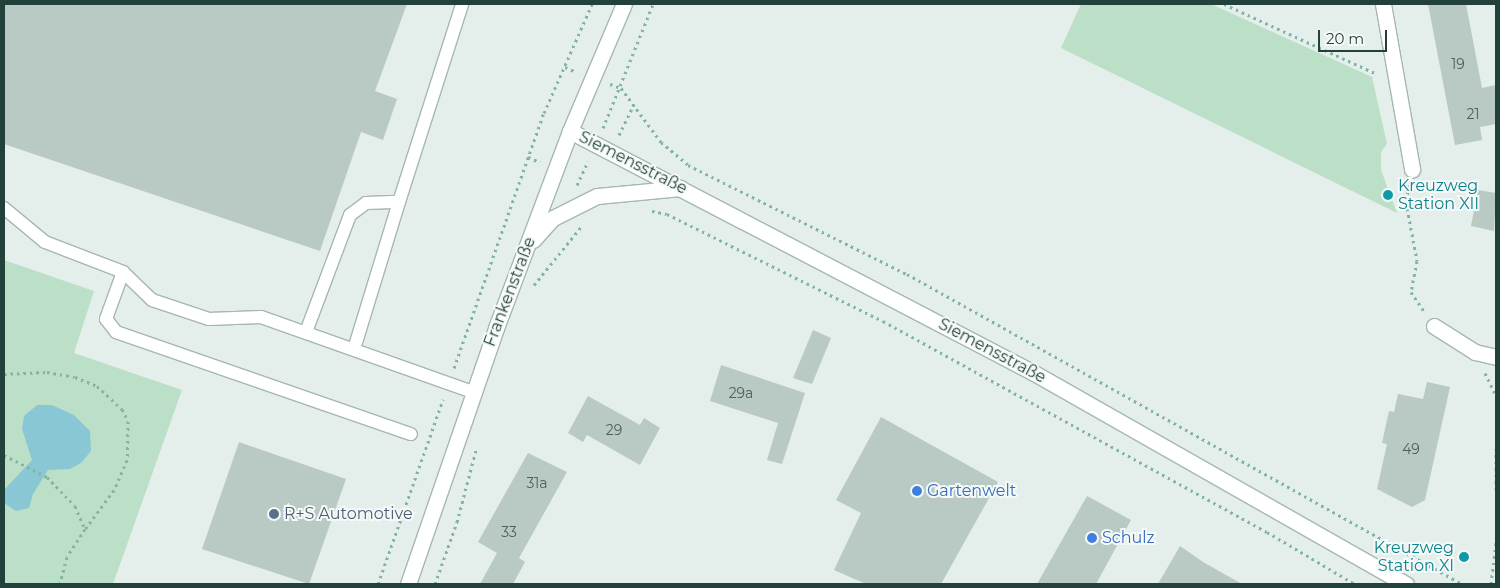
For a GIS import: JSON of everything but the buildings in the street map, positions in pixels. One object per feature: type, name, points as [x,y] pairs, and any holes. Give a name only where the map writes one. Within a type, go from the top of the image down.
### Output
[{"type":"street","name":"Frankenstraße","points":[[408,584],[473,392],[526,247],[570,131],[624,4]]},
{"type":"street","points":[[1383,4],[1412,169]]},
{"type":"street","name":"Siemensstraße","points":[[570,131],[1034,373],[1406,584]]},
{"type":"street","points":[[526,247],[553,218],[597,196],[681,188]]},
{"type":"street","points":[[1434,326],[1475,352],[1496,357]]},
{"type":"lane","points":[[354,349],[462,4]]},
{"type":"lane","points":[[306,332],[350,215],[366,203],[399,202]]},
{"type":"lane","points":[[4,208],[45,242],[123,272],[143,295],[160,303],[209,319],[261,317],[473,392]]},
{"type":"lane","points":[[123,272],[106,319],[116,332],[411,434]]},
{"type":"path","points":[[378,584],[544,113],[592,4]]},
{"type":"path","points":[[653,4],[621,88],[661,142],[688,164],[907,274],[1462,584]]},
{"type":"path","points":[[1224,4],[1398,83]]},
{"type":"path","points":[[1412,169],[1406,202],[1417,261],[1411,292],[1434,326]]},
{"type":"path","points":[[648,210],[667,214],[883,321],[1259,528],[1355,584]]},
{"type":"path","points":[[531,295],[564,246],[588,220]]},
{"type":"path","points":[[4,374],[47,372],[75,377],[112,397],[128,421],[127,460],[114,490],[84,529],[67,557],[60,584]]},
{"type":"path","points":[[435,584],[457,522],[478,442]]},
{"type":"path","points":[[1496,448],[1496,490]]},
{"type":"path","points":[[4,455],[24,463],[46,478],[75,506],[84,529]]},
{"type":"path","points":[[1491,584],[1496,542]]},
{"type":"green space","points":[[1081,4],[1211,4],[1372,77],[1387,144],[1381,152],[1381,170],[1397,213],[1061,48]]},
{"type":"green space","points":[[4,260],[94,291],[74,353],[182,390],[113,584],[4,584]]},
{"type":"water","points":[[37,405],[52,405],[74,415],[90,431],[91,451],[81,463],[70,469],[48,470],[33,494],[29,508],[16,511],[4,503],[4,490],[32,460],[22,429],[24,416]]},
{"type":"place","name":"Kreuzweg Station XII","points":[[1388,195]]},
{"type":"place","name":"Gartenwelt","points":[[917,491]]},
{"type":"place","name":"R+S Automotive","points":[[274,514]]},
{"type":"place","name":"Schulz","points":[[1092,538]]},
{"type":"place","name":"Kreuzweg Station XI","points":[[1464,557]]}]
